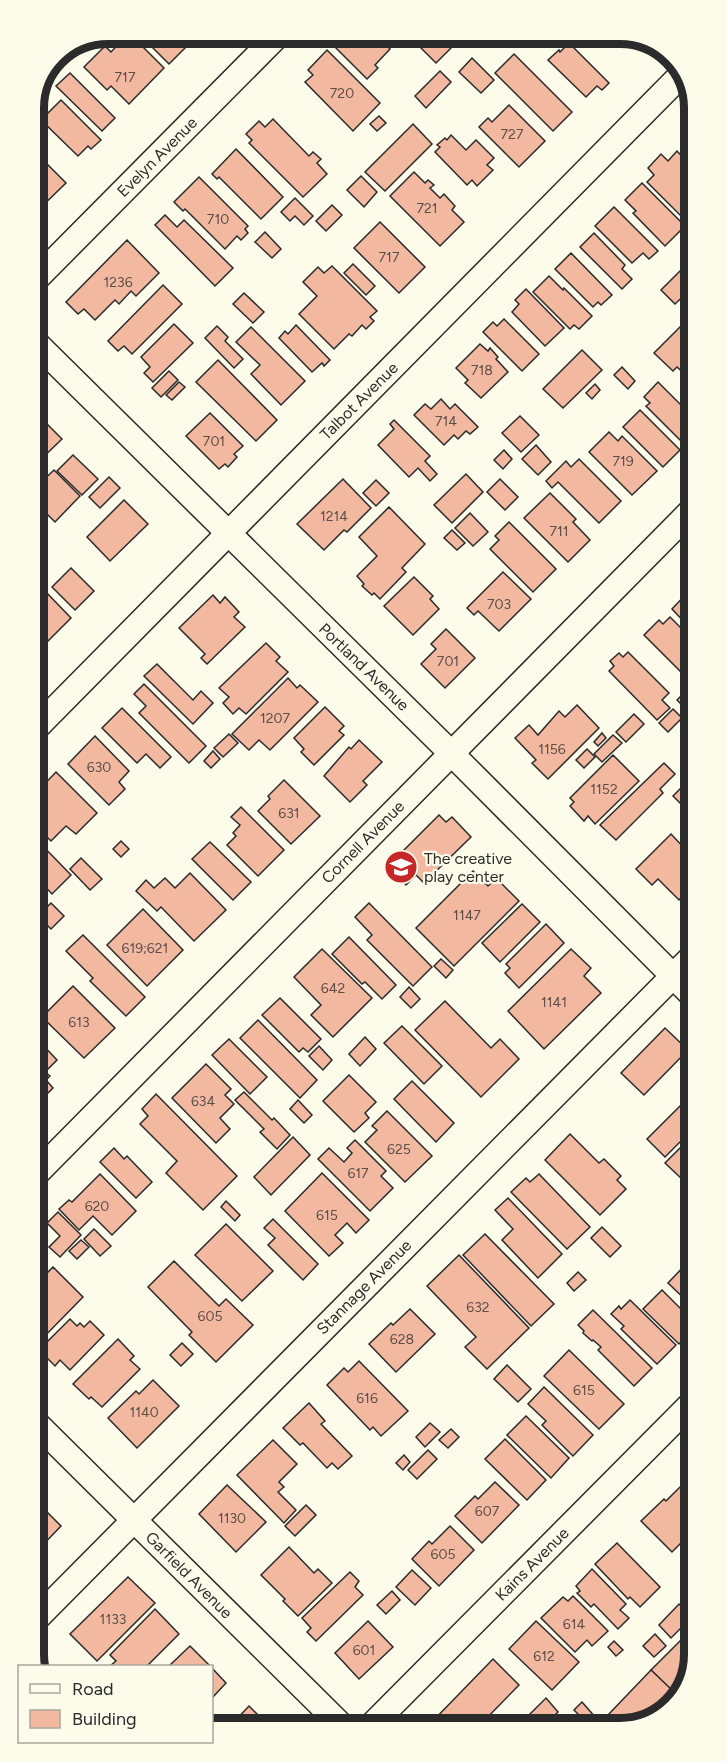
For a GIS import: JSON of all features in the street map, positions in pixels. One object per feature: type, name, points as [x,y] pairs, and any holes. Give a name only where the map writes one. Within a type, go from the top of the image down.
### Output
[{"type":"street","name":"Evelyn Avenue","points":[[44,271],[269,44]]},
{"type":"street","name":"Talbot Avenue","points":[[44,720],[677,79]]},
{"type":"street","name":"Portland Avenue","points":[[44,351],[452,753],[684,986]]},
{"type":"street","name":"Cornell Avenue","points":[[44,1166],[684,518]]},
{"type":"street","name":"Stannage Avenue","points":[[44,1611],[684,965]]},
{"type":"street","name":"Kains Avenue","points":[[379,1718],[684,1411]]},
{"type":"street","name":"Garfield Avenue","points":[[44,1431],[333,1717]]},
{"type":"building","points":[[119,44],[140,44],[164,68],[129,104],[111,86],[107,90],[84,67],[105,46],[111,52]]},
{"type":"building","points":[[149,44],[189,44],[169,64]]},
{"type":"building","points":[[340,44],[391,44],[388,47],[390,49],[375,65],[378,68],[367,79],[336,48]]},
{"type":"building","points":[[417,44],[455,44],[436,63]]},
{"type":"building","points":[[570,44],[609,83],[602,90],[597,86],[586,97],[548,60],[559,50],[560,52]]},
{"type":"building","points":[[327,50],[380,103],[353,131],[305,82],[313,75],[308,70]]},
{"type":"building","points":[[514,54],[572,112],[553,131],[495,73]]},
{"type":"building","points":[[472,58],[494,80],[481,93],[459,72]]},
{"type":"building","points":[[440,71],[451,82],[426,108],[415,96]]},
{"type":"building","points":[[70,73],[115,118],[102,131],[56,86]]},
{"type":"building","points":[[61,100],[101,140],[91,149],[88,146],[78,156],[44,123],[44,117]]},
{"type":"building","points":[[509,105],[545,141],[519,167],[479,127],[488,118],[492,122]]},
{"type":"building","points":[[379,116],[386,123],[377,131],[370,124]]},
{"type":"building","points":[[273,119],[309,156],[313,152],[321,159],[317,163],[327,174],[303,197],[249,143],[252,140],[246,134],[259,121],[265,127]]},
{"type":"building","points":[[413,124],[432,144],[385,191],[365,172]]},
{"type":"building","points":[[451,135],[466,150],[476,140],[494,158],[487,165],[493,170],[477,186],[472,180],[467,185],[435,152],[440,147],[437,145]]},
{"type":"building","points":[[236,149],[283,197],[261,219],[219,177],[217,179],[212,174]]},
{"type":"building","points":[[677,151],[684,159],[683,218],[647,182],[654,175],[648,168],[661,154],[668,161]]},
{"type":"building","points":[[44,161],[66,183],[44,204]]},
{"type":"building","points":[[414,172],[425,183],[428,180],[434,185],[430,188],[440,198],[444,194],[455,206],[452,210],[464,222],[440,246],[390,196]]},
{"type":"building","points":[[361,176],[377,192],[364,207],[347,190]]},
{"type":"building","points":[[199,177],[248,226],[245,229],[248,233],[241,240],[237,236],[225,249],[185,209],[183,211],[174,202]]},
{"type":"building","points":[[642,183],[684,227],[665,246],[633,213],[636,211],[625,200]]},
{"type":"building","points":[[295,198],[313,216],[304,225],[295,216],[290,221],[281,212]]},
{"type":"building","points":[[332,205],[342,215],[326,231],[316,221]]},
{"type":"building","points":[[614,207],[658,251],[649,259],[643,253],[632,263],[595,226]]},
{"type":"building","points":[[165,215],[177,227],[184,220],[233,268],[215,286],[155,225]]},
{"type":"building","points":[[380,222],[425,267],[399,293],[354,248]]},
{"type":"building","points":[[265,232],[281,249],[272,258],[255,242]]},
{"type":"building","points":[[594,233],[625,265],[622,269],[632,279],[622,289],[580,247]]},
{"type":"building","points":[[127,240],[159,273],[136,296],[131,291],[119,304],[115,300],[95,320],[84,309],[78,314],[66,302]]},
{"type":"building","points":[[571,253],[612,295],[601,305],[598,302],[593,307],[555,269]]},
{"type":"building","points":[[353,264],[375,286],[366,295],[344,273]]},
{"type":"building","points":[[332,266],[377,311],[370,317],[374,321],[366,329],[362,325],[352,336],[349,334],[334,349],[299,314],[317,296],[303,282],[318,267],[324,273]]},
{"type":"building","points":[[680,271],[684,275],[684,296],[675,304],[661,290]]},
{"type":"building","points":[[549,276],[592,316],[579,329],[574,325],[570,329],[533,292]]},
{"type":"building","points":[[163,285],[182,304],[132,354],[124,346],[118,351],[108,341]]},
{"type":"building","points":[[526,289],[564,328],[545,346],[512,312],[519,304],[515,300]]},
{"type":"building","points":[[244,293],[264,312],[253,323],[233,304]]},
{"type":"building","points":[[504,319],[539,354],[522,371],[483,332],[493,322],[497,326]]},
{"type":"building","points":[[684,323],[684,373],[677,367],[673,371],[654,353]]},
{"type":"building","points":[[174,324],[193,343],[153,382],[144,373],[150,367],[141,357]]},
{"type":"building","points":[[296,325],[330,360],[324,366],[322,363],[312,372],[279,338],[285,331],[288,334]]},
{"type":"building","points":[[217,326],[228,337],[225,341],[243,359],[234,368],[205,338]]},
{"type":"building","points":[[251,327],[305,381],[281,405],[251,374],[260,365],[236,342]]},
{"type":"building","points":[[480,344],[488,351],[490,348],[508,372],[481,398],[465,383],[468,380],[456,368]]},
{"type":"building","points":[[582,350],[602,370],[563,408],[543,389]]},
{"type":"building","points":[[218,360],[277,420],[256,441],[196,382]]},
{"type":"building","points":[[622,367],[635,381],[628,389],[614,375]]},
{"type":"building","points":[[169,371],[178,380],[161,397],[152,388]]},
{"type":"building","points":[[179,382],[185,387],[172,400],[166,395]]},
{"type":"building","points":[[658,382],[684,408],[684,444],[646,406],[650,403],[644,397]]},
{"type":"building","points":[[595,384],[600,390],[592,399],[586,393]]},
{"type":"building","points":[[441,399],[450,409],[455,404],[478,427],[470,434],[466,431],[458,439],[454,435],[444,445],[414,415],[425,404],[431,409]]},
{"type":"building","points":[[640,410],[680,450],[663,467],[623,427]]},
{"type":"building","points":[[210,413],[243,446],[234,454],[237,457],[228,467],[225,464],[219,469],[186,436]]},
{"type":"building","points":[[520,416],[539,435],[521,452],[502,433]]},
{"type":"building","points":[[394,420],[430,456],[425,461],[437,474],[430,481],[418,468],[409,477],[378,445],[394,429],[390,424]]},
{"type":"building","points":[[44,421],[62,439],[44,456]]},
{"type":"building","points":[[609,432],[618,441],[622,436],[657,471],[632,495],[589,452]]},
{"type":"building","points":[[536,445],[551,462],[538,475],[522,459]]},
{"type":"building","points":[[504,450],[512,459],[503,469],[494,460]]},
{"type":"building","points":[[73,455],[98,479],[82,495],[57,471]]},
{"type":"building","points":[[579,459],[621,501],[599,523],[558,482],[552,488],[546,481],[566,461],[571,467]]},
{"type":"building","points":[[54,470],[80,496],[55,522],[44,511],[47,504],[44,501],[44,480]]},
{"type":"building","points":[[466,474],[483,492],[452,523],[434,505]]},
{"type":"building","points":[[109,477],[120,488],[100,508],[89,497]]},
{"type":"building","points":[[343,479],[371,508],[347,532],[344,530],[324,550],[297,524]]},
{"type":"building","points":[[500,479],[518,497],[505,510],[487,492]]},
{"type":"building","points":[[376,480],[389,493],[376,506],[363,493]]},
{"type":"building","points":[[550,493],[576,519],[573,522],[590,540],[568,562],[524,518]]},
{"type":"building","points":[[124,500],[148,524],[110,561],[87,537]]},
{"type":"building","points":[[389,507],[425,544],[402,568],[406,572],[380,599],[362,586],[364,584],[357,576],[377,556],[359,537]]},
{"type":"building","points":[[470,513],[488,532],[473,546],[455,528]]},
{"type":"building","points":[[509,522],[556,569],[533,592],[490,549],[499,540],[495,536]]},
{"type":"building","points":[[452,530],[465,543],[457,550],[444,538]]},
{"type":"building","points":[[71,568],[94,591],[75,610],[52,587]]},
{"type":"building","points":[[503,572],[531,599],[499,631],[478,611],[474,615],[467,608]]},
{"type":"building","points":[[414,577],[433,596],[430,599],[439,609],[413,635],[384,606]]},
{"type":"building","points":[[44,592],[71,618],[44,645]]},
{"type":"building","points":[[213,595],[220,603],[225,597],[239,612],[234,617],[245,627],[207,664],[201,658],[205,654],[179,628]]},
{"type":"building","points":[[684,596],[684,622],[672,609]]},
{"type":"building","points":[[670,617],[684,631],[684,675],[644,635],[659,620],[663,624]]},
{"type":"building","points":[[446,629],[475,658],[445,688],[421,664],[436,649],[431,644]]},
{"type":"building","points":[[266,643],[280,657],[276,661],[288,672],[246,714],[239,708],[233,714],[223,703],[229,697],[219,688]]},
{"type":"building","points":[[628,652],[669,693],[662,700],[670,708],[657,720],[609,671],[614,666],[610,661],[619,653],[623,657]]},
{"type":"building","points":[[157,664],[193,700],[201,691],[213,703],[193,724],[144,676]]},
{"type":"building","points":[[288,678],[297,688],[300,685],[318,702],[270,750],[259,740],[249,750],[232,734]]},
{"type":"building","points":[[144,684],[206,746],[189,763],[139,713],[146,706],[134,694]]},
{"type":"building","points":[[684,693],[684,707],[677,700]]},
{"type":"building","points":[[577,705],[599,728],[548,779],[532,763],[536,760],[515,738],[529,725],[538,735],[559,711],[565,717]]},
{"type":"building","points":[[325,707],[344,726],[339,731],[344,735],[314,765],[301,752],[304,749],[294,738]]},
{"type":"building","points":[[122,708],[171,757],[160,768],[146,754],[137,763],[102,728]]},
{"type":"building","points":[[673,709],[682,718],[668,732],[659,723]]},
{"type":"building","points":[[634,714],[644,724],[626,742],[616,732]]},
{"type":"building","points":[[602,733],[606,738],[598,746],[594,742]]},
{"type":"building","points":[[229,734],[238,743],[223,757],[214,748]]},
{"type":"building","points":[[613,735],[622,743],[602,762],[594,754]]},
{"type":"building","points":[[95,736],[129,771],[119,782],[125,789],[109,805],[68,764]]},
{"type":"building","points":[[359,740],[382,762],[363,781],[367,785],[350,802],[324,776],[349,747],[351,749]]},
{"type":"building","points":[[587,749],[595,757],[584,768],[576,760]]},
{"type":"building","points":[[213,751],[220,759],[211,768],[204,761]]},
{"type":"building","points":[[613,755],[639,781],[595,824],[588,816],[584,821],[570,806],[574,802],[570,798]]},
{"type":"building","points":[[664,763],[675,774],[660,789],[663,793],[616,840],[600,825]]},
{"type":"building","points":[[56,772],[97,813],[76,834],[66,826],[51,841],[44,834],[44,785]]},
{"type":"building","points":[[284,780],[320,816],[291,844],[258,811],[270,799],[268,796]]},
{"type":"building","points":[[684,785],[683,806],[673,796]]},
{"type":"building","points":[[241,807],[284,850],[258,876],[227,845],[236,836],[233,833],[240,825],[231,817]]},
{"type":"building","points":[[439,815],[446,822],[452,817],[471,837],[424,883],[416,875],[406,885],[388,866]]},
{"type":"building","points":[[671,834],[684,848],[684,895],[679,900],[658,879],[652,885],[636,869]]},
{"type":"building","points":[[121,841],[129,849],[121,857],[113,849]]},
{"type":"building","points":[[210,842],[251,882],[233,900],[192,859]]},
{"type":"building","points":[[44,847],[71,875],[52,894],[44,886]]},
{"type":"building","points":[[81,858],[102,879],[90,890],[70,869]]},
{"type":"building","points":[[473,871],[488,886],[496,878],[519,901],[454,966],[416,928]]},
{"type":"building","points":[[190,873],[226,910],[194,941],[161,907],[157,911],[136,891],[146,880],[154,888],[165,878],[175,888]]},
{"type":"building","points":[[51,903],[64,916],[51,929],[44,922],[44,910]]},
{"type":"building","points":[[369,903],[432,967],[413,986],[367,940],[372,935],[355,917]]},
{"type":"building","points":[[522,904],[540,922],[500,962],[482,943]]},
{"type":"building","points":[[143,909],[183,950],[147,986],[107,945]]},
{"type":"building","points":[[546,924],[564,943],[519,988],[505,973],[510,968],[506,964]]},
{"type":"building","points":[[83,935],[145,997],[126,1016],[90,981],[93,978],[66,951]]},
{"type":"building","points":[[349,937],[396,985],[382,999],[365,982],[362,984],[332,954]]},
{"type":"building","points":[[322,949],[372,998],[333,1037],[311,1015],[321,1005],[294,977]]},
{"type":"building","points":[[571,949],[591,968],[584,976],[601,993],[544,1049],[508,1011]]},
{"type":"building","points":[[441,959],[453,970],[446,978],[434,966]]},
{"type":"building","points":[[73,986],[115,1028],[84,1058],[44,1019],[44,1015]]},
{"type":"building","points":[[409,987],[420,999],[411,1008],[400,997]]},
{"type":"building","points":[[280,998],[321,1039],[308,1052],[303,1048],[299,1052],[262,1015]]},
{"type":"building","points":[[445,1001],[491,1048],[500,1039],[519,1059],[481,1097],[415,1030]]},
{"type":"building","points":[[258,1020],[317,1080],[300,1098],[240,1038]]},
{"type":"building","points":[[402,1026],[442,1066],[424,1084],[384,1043]]},
{"type":"building","points":[[665,1028],[684,1046],[684,1054],[644,1095],[621,1073]]},
{"type":"building","points":[[365,1037],[376,1049],[360,1066],[349,1054]]},
{"type":"building","points":[[229,1039],[267,1077],[250,1094],[212,1055]]},
{"type":"building","points":[[44,1046],[57,1060],[45,1072],[50,1076],[46,1080],[53,1088],[44,1097]]},
{"type":"building","points":[[319,1046],[332,1060],[323,1070],[309,1056]]},
{"type":"building","points":[[206,1064],[231,1089],[225,1095],[234,1104],[220,1118],[230,1129],[216,1143],[172,1098]]},
{"type":"building","points":[[349,1075],[376,1102],[365,1113],[369,1118],[354,1132],[323,1101]]},
{"type":"building","points":[[412,1081],[454,1123],[436,1142],[394,1099]]},
{"type":"building","points":[[244,1092],[290,1135],[277,1149],[260,1132],[264,1129],[235,1100]]},
{"type":"building","points":[[156,1094],[237,1176],[203,1210],[166,1173],[177,1161],[140,1124],[148,1116],[142,1109]]},
{"type":"building","points":[[298,1100],[312,1115],[304,1123],[290,1109]]},
{"type":"building","points":[[684,1102],[684,1138],[665,1157],[647,1139]]},
{"type":"building","points":[[387,1111],[432,1156],[405,1182],[365,1142],[377,1130],[372,1126]]},
{"type":"building","points":[[570,1134],[599,1163],[604,1159],[621,1176],[617,1180],[626,1189],[600,1215],[545,1160]]},
{"type":"building","points":[[293,1137],[310,1155],[271,1195],[254,1177]]},
{"type":"building","points":[[355,1140],[386,1171],[381,1176],[393,1188],[370,1211],[318,1159],[329,1148],[344,1162],[352,1153],[347,1148]]},
{"type":"building","points":[[684,1144],[684,1181],[665,1163]]},
{"type":"building","points":[[114,1148],[124,1159],[127,1156],[152,1182],[136,1198],[100,1162]]},
{"type":"building","points":[[322,1173],[369,1220],[356,1233],[347,1223],[335,1235],[343,1243],[329,1256],[285,1211]]},
{"type":"building","points":[[100,1174],[136,1211],[112,1235],[93,1216],[79,1230],[59,1209],[69,1200],[72,1202]]},
{"type":"building","points":[[539,1174],[590,1227],[567,1249],[511,1192],[526,1178],[530,1182]]},
{"type":"building","points":[[508,1198],[562,1254],[538,1278],[502,1240],[513,1229],[495,1210]]},
{"type":"building","points":[[226,1201],[240,1215],[235,1221],[221,1207]]},
{"type":"building","points":[[58,1212],[81,1235],[60,1257],[49,1247],[60,1236],[47,1223]]},
{"type":"building","points":[[273,1219],[318,1264],[303,1280],[268,1245],[275,1238],[264,1228]]},
{"type":"building","points":[[226,1224],[273,1271],[242,1301],[195,1255]]},
{"type":"building","points":[[602,1227],[621,1246],[610,1257],[591,1238]]},
{"type":"building","points":[[94,1229],[111,1246],[100,1256],[84,1239]]},
{"type":"building","points":[[485,1234],[554,1304],[531,1326],[463,1255]]},
{"type":"building","points":[[81,1240],[89,1247],[77,1259],[69,1251]]},
{"type":"building","points":[[459,1255],[529,1328],[487,1369],[465,1347],[476,1337],[427,1286]]},
{"type":"building","points":[[174,1261],[219,1306],[226,1299],[253,1325],[216,1362],[189,1335],[192,1332],[148,1287]]},
{"type":"building","points":[[684,1266],[684,1298],[668,1283]]},
{"type":"building","points":[[53,1267],[83,1297],[44,1337],[44,1290],[44,1276]]},
{"type":"building","points":[[578,1272],[586,1280],[574,1291],[567,1283]]},
{"type":"building","points":[[662,1290],[684,1312],[684,1339],[679,1344],[643,1309]]},
{"type":"building","points":[[630,1300],[676,1345],[657,1364],[621,1329],[624,1326],[611,1314],[619,1306],[621,1309]]},
{"type":"building","points":[[410,1309],[435,1334],[396,1372],[369,1344]]},
{"type":"building","points":[[593,1310],[652,1368],[634,1386],[598,1350],[601,1347],[583,1333],[584,1331],[578,1325]]},
{"type":"building","points":[[70,1319],[77,1326],[80,1323],[84,1327],[90,1321],[104,1335],[70,1370],[60,1360],[55,1366],[44,1355],[44,1345]]},
{"type":"building","points":[[118,1339],[134,1356],[130,1360],[140,1369],[102,1407],[91,1397],[89,1399],[73,1384]]},
{"type":"building","points":[[182,1343],[193,1354],[181,1366],[170,1355]]},
{"type":"building","points":[[569,1350],[624,1404],[599,1429],[544,1376]]},
{"type":"building","points":[[359,1361],[408,1411],[381,1436],[373,1427],[370,1430],[327,1385],[344,1368],[348,1372]]},
{"type":"building","points":[[507,1365],[531,1389],[518,1402],[494,1379]]},
{"type":"building","points":[[153,1380],[179,1406],[137,1448],[108,1418],[136,1391],[139,1394]]},
{"type":"building","points":[[544,1387],[593,1435],[573,1456],[542,1425],[546,1421],[528,1404]]},
{"type":"building","points":[[309,1403],[325,1421],[321,1424],[352,1456],[338,1469],[332,1463],[327,1468],[303,1443],[300,1445],[283,1428]]},
{"type":"building","points":[[526,1416],[569,1458],[551,1478],[507,1435]]},
{"type":"building","points":[[430,1423],[440,1432],[425,1447],[416,1437]]},
{"type":"building","points":[[451,1429],[459,1437],[448,1448],[439,1440]]},
{"type":"building","points":[[505,1439],[546,1480],[527,1500],[485,1459]]},
{"type":"building","points":[[273,1440],[297,1464],[279,1482],[284,1487],[278,1492],[296,1510],[284,1523],[237,1475]]},
{"type":"building","points":[[428,1450],[437,1459],[417,1479],[408,1470]]},
{"type":"building","points":[[404,1455],[410,1462],[403,1470],[396,1463]]},
{"type":"building","points":[[495,1482],[519,1505],[482,1543],[455,1516],[475,1496],[478,1499]]},
{"type":"building","points":[[227,1485],[266,1522],[236,1552],[199,1514]]},
{"type":"building","points":[[681,1486],[684,1489],[684,1540],[672,1552],[641,1521],[664,1499],[666,1501]]},
{"type":"building","points":[[306,1505],[316,1515],[295,1536],[285,1526]]},
{"type":"building","points":[[44,1509],[61,1526],[44,1544]]},
{"type":"building","points":[[450,1526],[474,1550],[439,1586],[412,1559],[429,1541],[432,1544]]},
{"type":"building","points":[[617,1543],[660,1587],[640,1607],[630,1597],[628,1599],[595,1564]]},
{"type":"building","points":[[289,1547],[314,1573],[318,1569],[332,1583],[298,1616],[261,1575]]},
{"type":"building","points":[[592,1569],[626,1604],[620,1610],[629,1618],[618,1629],[594,1604],[591,1607],[577,1593],[580,1591],[576,1586]]},
{"type":"building","points":[[412,1570],[431,1588],[415,1605],[396,1587]]},
{"type":"building","points":[[350,1572],[359,1581],[355,1587],[363,1595],[316,1641],[307,1632],[311,1628],[302,1618]]},
{"type":"building","points":[[128,1577],[155,1603],[97,1661],[70,1634]]},
{"type":"building","points":[[392,1591],[400,1600],[386,1614],[377,1605]]},
{"type":"building","points":[[573,1596],[608,1631],[592,1646],[587,1640],[575,1652],[541,1618],[563,1597],[568,1601]]},
{"type":"building","points":[[679,1604],[684,1609],[684,1625],[671,1638],[659,1625]]},
{"type":"building","points":[[155,1609],[179,1634],[148,1665],[111,1665],[116,1661],[110,1655]]},
{"type":"building","points":[[368,1621],[393,1647],[359,1679],[335,1653]]},
{"type":"building","points":[[536,1621],[579,1662],[552,1690],[509,1649]]},
{"type":"building","points":[[655,1634],[666,1646],[654,1657],[643,1646]]},
{"type":"building","points":[[684,1637],[683,1662],[679,1678],[672,1691],[651,1670]]},
{"type":"building","points":[[614,1641],[623,1650],[616,1656],[608,1647]]},
{"type":"building","points":[[190,1646],[209,1665],[170,1665]]},
{"type":"building","points":[[493,1659],[519,1685],[487,1718],[436,1718]]},
{"type":"building","points":[[213,1669],[226,1683],[213,1697]]},
{"type":"building","points":[[651,1670],[672,1690],[652,1709],[640,1714],[620,1718],[611,1718],[608,1715]]},
{"type":"building","points":[[546,1698],[558,1712],[552,1718],[528,1716]]},
{"type":"building","points":[[582,1702],[596,1718],[582,1718],[574,1710]]},
{"type":"building","points":[[249,1706],[260,1717],[238,1717]]},
{"type":"place","name":"The creative play center","points":[[401,867]]}]
